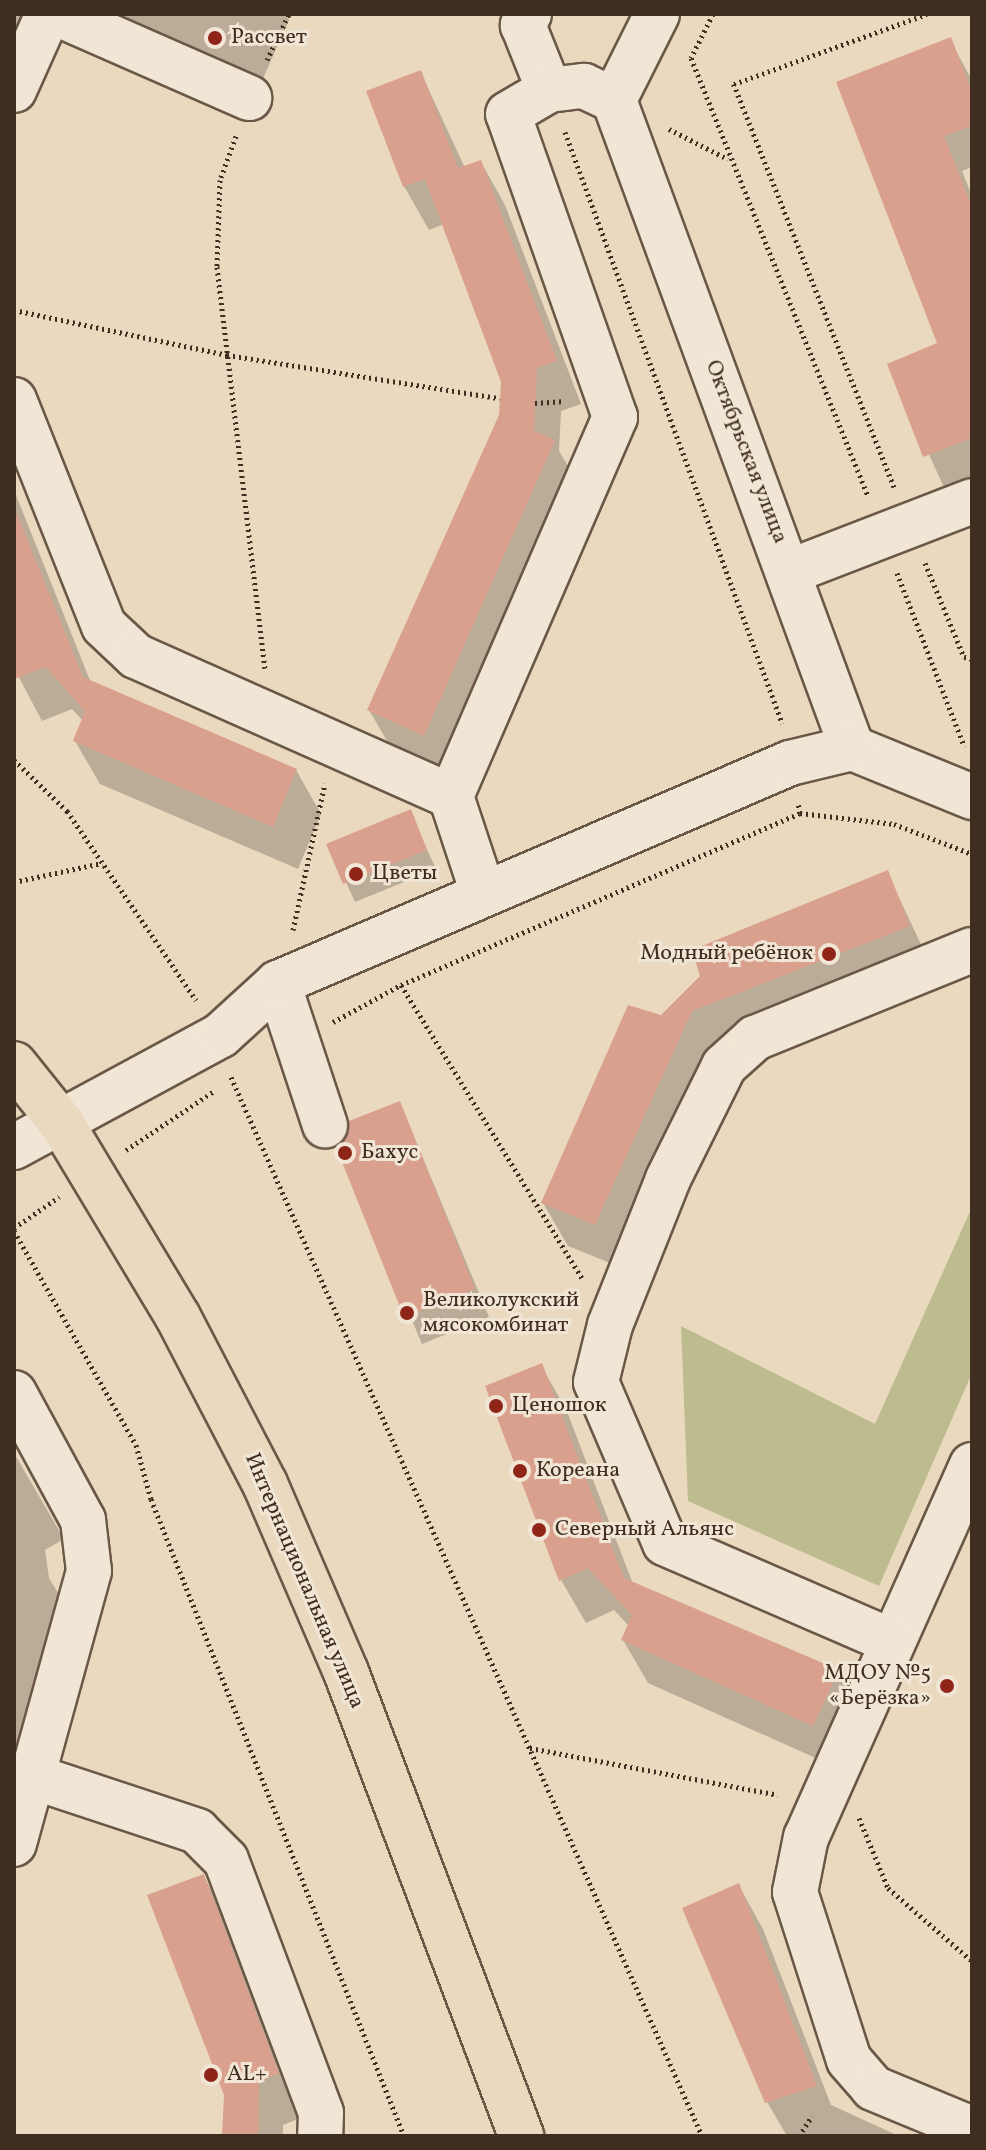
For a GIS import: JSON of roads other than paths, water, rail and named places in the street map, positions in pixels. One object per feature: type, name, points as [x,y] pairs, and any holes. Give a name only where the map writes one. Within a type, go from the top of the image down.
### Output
[{"type":"main road","name":"Интернациональная улица","points":[[14,1064],[62,1124],[178,1317],[265,1484],[346,1672],[521,2136]]},
{"type":"street","points":[[14,90],[48,14]]},
{"type":"street","points":[[58,14],[249,98]]},
{"type":"street","points":[[483,893],[451,796],[615,417],[508,114],[549,90],[584,86],[614,100],[657,14]]},
{"type":"street","points":[[526,20],[549,90]]},
{"type":"street","name":"Октябрьская улица","points":[[614,100],[791,571],[852,748]]},
{"type":"street","points":[[14,400],[104,626],[136,656],[451,796]]},
{"type":"street","points":[[791,571],[972,501]]},
{"type":"street","points":[[14,1147],[62,1124],[221,1035],[278,983],[790,763],[852,748],[972,797]]},
{"type":"street","points":[[891,1641],[665,1543],[596,1382],[610,1325],[724,1066],[755,1038],[972,950]]},
{"type":"street","points":[[278,983],[295,1043],[325,1125]]},
{"type":"street","points":[[14,1393],[83,1520],[89,1571],[14,1844]]},
{"type":"street","points":[[972,1465],[820,1805],[795,1892],[849,2060],[873,2088],[972,2129]]},
{"type":"street","points":[[34,1777],[197,1831],[226,1860],[321,2113],[320,2136]]},
{"type":"place","name":"Рассвет","points":[[215,38]]},
{"type":"place","name":"Цветы","points":[[356,874]]},
{"type":"place","name":"Модный ребёнок","points":[[829,954]]},
{"type":"place","name":"Бахус","points":[[345,1153]]},
{"type":"place","name":"Великолукский мясокомбинат","points":[[407,1313]]},
{"type":"place","name":"Ценошок","points":[[496,1406]]},
{"type":"place","name":"Кореана","points":[[520,1471]]},
{"type":"place","name":"Северный Альянс","points":[[539,1530]]},
{"type":"place","name":"МДОУ №5 «Берёзка»","points":[[947,1686]]},
{"type":"place","name":"AL+","points":[[211,2075]]}]
